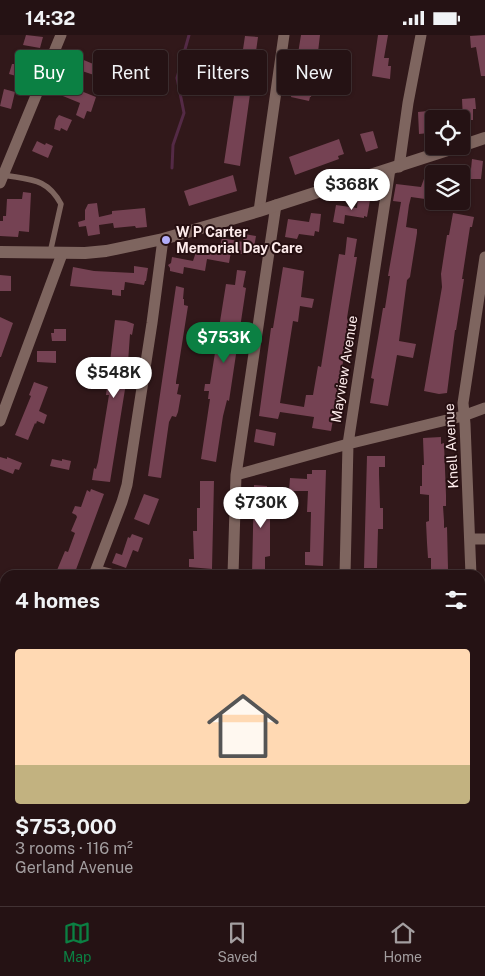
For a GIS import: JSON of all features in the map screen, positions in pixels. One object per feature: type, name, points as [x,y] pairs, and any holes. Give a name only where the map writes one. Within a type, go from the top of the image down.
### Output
[{"type":"street","points":[[2,179],[60,35]]},
{"type":"street","points":[[259,211],[284,35]]},
{"type":"street","name":"Mayview Avenue","points":[[345,570],[348,444],[394,168],[421,35]]},
{"type":"street","points":[[470,143],[485,138]]},
{"type":"street","points":[[0,252],[56,253],[106,251],[163,239],[259,211],[434,155]]},
{"type":"street","points":[[233,570],[236,475],[276,205]]},
{"type":"street","points":[[102,570],[127,485],[163,239]]},
{"type":"street","points":[[0,421],[5,395],[56,253]]},
{"type":"street","name":"Knell Avenue","points":[[471,570],[465,424],[462,403],[485,257]]},
{"type":"street","points":[[236,475],[348,444],[463,416],[485,407]]},
{"type":"street","points":[[470,539],[485,539]]},
{"type":"lane","points":[[2,179],[38,181],[48,186],[56,196],[61,204],[56,253]]},
{"type":"building","points":[[26,35],[43,37],[40,48],[23,45]]},
{"type":"building","points":[[301,35],[320,35],[318,50],[299,50]]},
{"type":"building","points":[[378,35],[388,35],[384,58],[389,58],[388,66],[391,66],[390,79],[372,76]]},
{"type":"building","points":[[485,35],[485,76],[481,76],[476,47],[471,48],[470,36]]},
{"type":"building","points":[[245,36],[258,37],[256,50],[243,50]]},
{"type":"building","points":[[83,60],[93,64],[93,75],[83,71]]},
{"type":"building","points":[[12,64],[15,64],[15,76],[9,74]]},
{"type":"building","points":[[4,89],[15,92],[11,109],[0,106]]},
{"type":"building","points":[[83,92],[96,97],[91,112],[87,111],[84,119],[76,115],[80,103],[60,95],[83,95]]},
{"type":"building","points":[[250,95],[240,166],[224,163],[234,96]]},
{"type":"building","points":[[291,95],[311,95],[309,101],[291,97]]},
{"type":"building","points":[[475,98],[476,109],[473,109],[473,120],[470,120],[470,110],[463,110],[462,99]]},
{"type":"building","points":[[425,111],[425,133],[419,134],[418,112]]},
{"type":"building","points":[[59,115],[72,120],[67,131],[61,128],[60,131],[54,129]]},
{"type":"building","points":[[373,131],[378,148],[366,152],[360,134]]},
{"type":"building","points":[[339,139],[344,154],[338,156],[339,159],[295,175],[289,157]]},
{"type":"building","points":[[37,141],[53,146],[48,158],[32,151]]},
{"type":"building","points":[[472,159],[483,161],[481,179],[470,179]]},
{"type":"building","points":[[233,175],[237,191],[189,206],[184,191]]},
{"type":"building","points":[[425,176],[425,199],[411,197],[409,205],[406,227],[417,229],[417,233],[410,277],[407,280],[399,341],[416,344],[413,358],[397,355],[388,406],[370,403],[374,379],[371,378],[383,308],[385,308],[390,276],[388,276],[401,202],[393,201],[396,184],[421,187]]},
{"type":"building","points":[[23,192],[31,193],[29,232],[19,231],[18,237],[0,236],[0,221],[3,221],[3,216],[6,216],[7,199],[22,199]]},
{"type":"building","points":[[358,198],[370,200],[367,217],[345,215],[344,224],[333,222],[336,205],[357,208]]},
{"type":"building","points":[[97,203],[99,217],[112,214],[112,211],[145,208],[147,227],[114,228],[113,223],[99,225],[100,234],[88,236],[86,226],[79,227],[78,222],[85,220],[85,210],[88,204]]},
{"type":"building","points":[[311,213],[321,214],[319,232],[315,231],[314,236],[299,234],[297,239],[285,237],[288,219],[309,222]]},
{"type":"building","points":[[453,213],[474,217],[472,227],[470,227],[462,279],[464,279],[447,393],[439,394],[424,391],[442,287],[441,274],[447,235],[449,235]]},
{"type":"building","points":[[244,234],[256,236],[253,253],[247,255],[231,252],[229,263],[207,259],[205,271],[184,267],[183,274],[170,271],[168,265],[171,263],[172,257],[193,261],[198,246],[219,250],[222,238],[243,242]]},
{"type":"building","points":[[347,237],[357,239],[354,257],[357,257],[347,318],[349,322],[347,339],[331,431],[312,428],[314,417],[280,412],[278,419],[259,416],[271,328],[273,328],[283,267],[304,271],[301,297],[314,299],[312,308],[300,306],[298,322],[293,321],[280,403],[304,407],[306,395],[313,395],[318,366],[321,367],[339,254],[345,255]]},
{"type":"building","points":[[134,266],[148,268],[146,281],[144,285],[125,282],[124,290],[121,290],[121,296],[112,295],[112,290],[70,286],[73,267],[94,271],[134,273]]},
{"type":"building","points":[[237,270],[246,271],[243,287],[246,288],[229,401],[227,400],[223,416],[216,462],[201,459],[210,399],[208,399],[209,391],[204,391],[205,384],[210,384],[226,284],[235,285]]},
{"type":"building","points":[[0,275],[11,276],[11,291],[0,291]]},
{"type":"building","points":[[176,286],[184,288],[184,305],[188,306],[176,382],[176,384],[179,384],[177,394],[181,395],[176,417],[172,416],[169,422],[161,478],[148,476]]},
{"type":"building","points":[[0,317],[13,323],[1,357],[0,357]]},
{"type":"building","points":[[115,320],[134,324],[132,335],[130,334],[127,377],[110,482],[92,480],[94,468],[96,469],[98,462],[109,395],[106,395]]},
{"type":"building","points":[[54,329],[66,329],[66,341],[52,341],[51,333],[54,333]]},
{"type":"building","points":[[37,351],[56,351],[56,363],[37,362]]},
{"type":"building","points":[[34,382],[48,387],[39,411],[47,415],[44,424],[37,421],[35,423],[28,440],[15,435],[31,396],[29,395]]},
{"type":"building","points":[[256,429],[276,433],[274,446],[254,442]]},
{"type":"building","points":[[441,437],[441,444],[444,443],[446,506],[443,506],[444,528],[447,527],[448,569],[446,570],[431,570],[431,558],[428,558],[426,522],[429,521],[429,495],[420,494],[422,465],[424,465],[423,438]]},
{"type":"building","points":[[367,456],[385,456],[385,467],[379,467],[380,508],[383,508],[383,529],[378,529],[377,568],[364,568]]},
{"type":"building","points":[[0,457],[7,459],[7,457],[22,463],[19,470],[15,469],[13,474],[0,469]]},
{"type":"building","points":[[52,459],[71,461],[69,470],[50,466]]},
{"type":"building","points":[[312,470],[326,470],[323,566],[305,565],[305,552],[310,552],[311,512],[307,512],[308,491],[289,491],[290,478],[307,479],[307,474],[312,474]]},
{"type":"building","points":[[200,481],[214,481],[212,569],[189,567],[189,559],[194,559],[193,531],[197,531],[197,508],[200,508]]},
{"type":"building","points":[[254,485],[267,486],[267,492],[273,492],[273,505],[270,505],[270,556],[265,557],[265,570],[252,570]]},
{"type":"building","points":[[91,489],[104,494],[76,570],[57,570],[65,551],[68,552],[75,533],[71,531],[77,517],[72,513],[75,506],[81,507],[87,490],[90,492]]},
{"type":"building","points":[[144,494],[159,499],[149,525],[134,519]]},
{"type":"building","points":[[132,534],[143,538],[138,552],[133,550],[126,568],[112,563],[116,553],[122,555],[128,537],[130,538]]},
{"type":"waterway","points":[[172,168],[173,145],[184,113],[177,78],[189,35]]},
{"type":"place","name":"W P Carter Memorial Day Care","points":[[166,240]]}]
